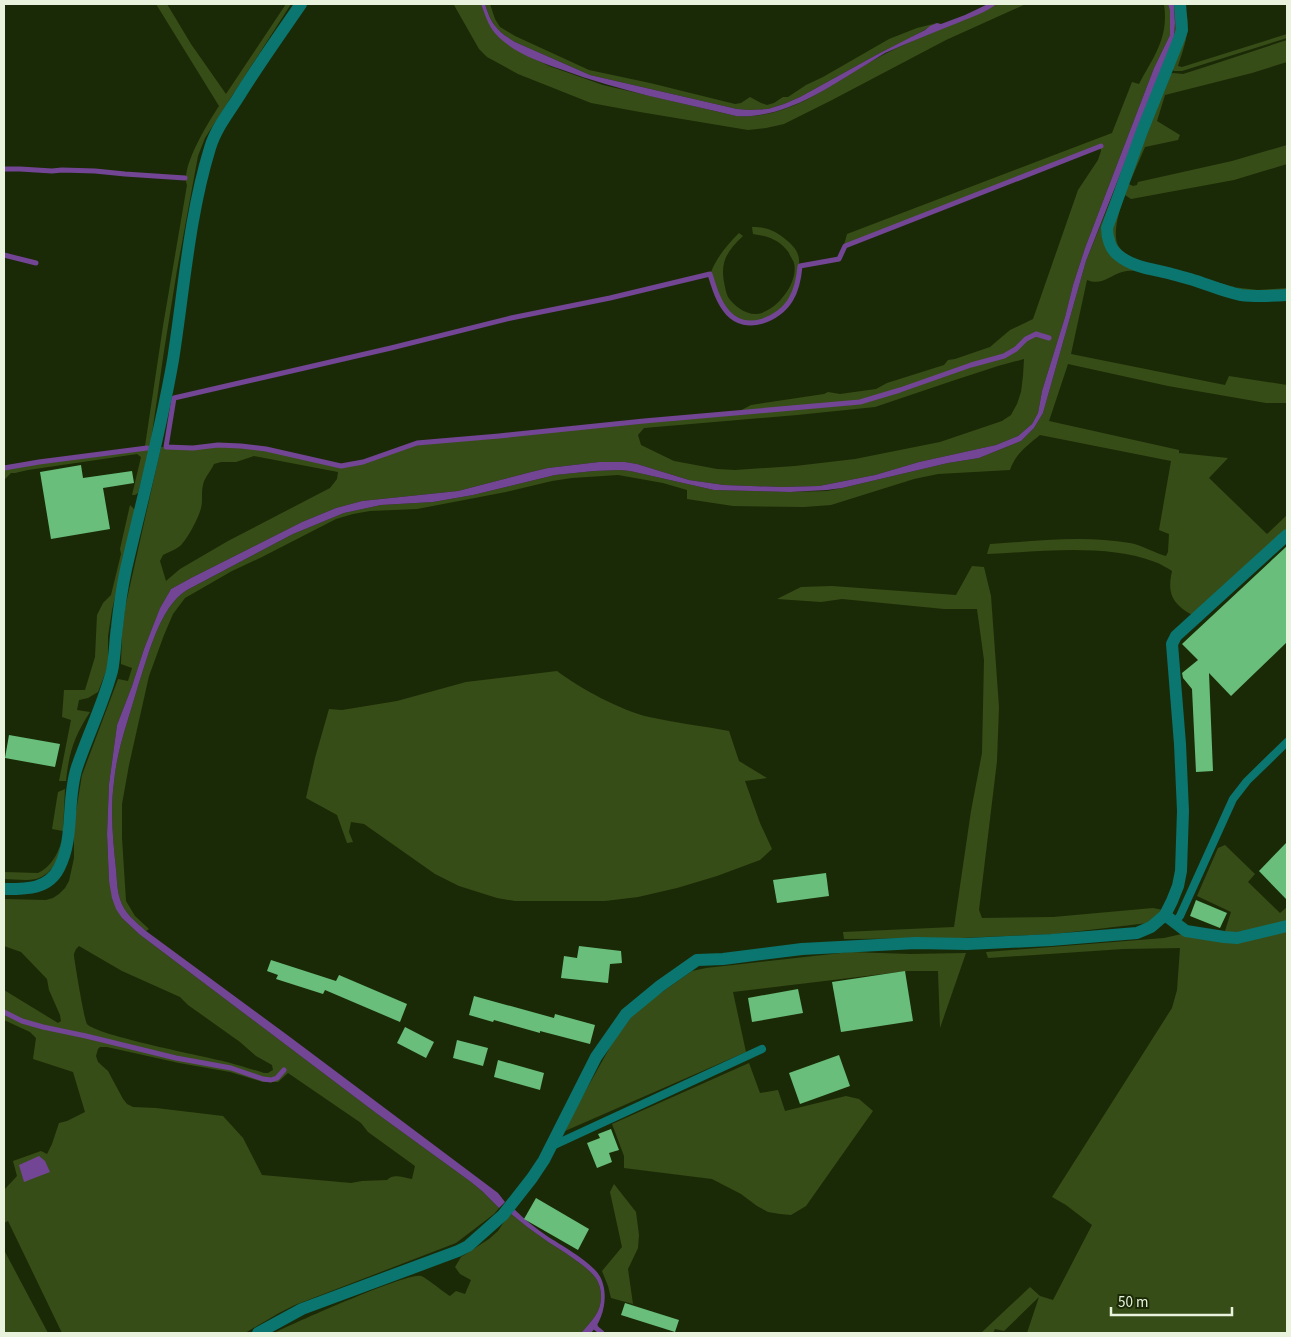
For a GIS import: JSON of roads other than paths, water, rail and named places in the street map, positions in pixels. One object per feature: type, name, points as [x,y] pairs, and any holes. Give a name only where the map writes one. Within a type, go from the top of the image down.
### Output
[{"type":"street","points":[[4,889],[33,888],[51,878],[59,868],[68,845],[71,802],[76,770],[96,719],[112,669],[124,578],[173,361],[200,185],[210,146],[243,89],[301,4]]},
{"type":"street","points":[[1180,4],[1182,30],[1107,228],[1110,245],[1116,254],[1143,268],[1170,273],[1242,295],[1287,295]]},
{"type":"street","points":[[1170,919],[1178,886],[1183,811],[1172,644],[1176,636],[1287,535]]},
{"type":"street","points":[[1170,919],[1186,931],[1238,938],[1287,926]]},
{"type":"street","points":[[258,1333],[302,1309],[468,1246],[503,1215],[532,1178],[544,1160],[596,1057],[626,1014],[660,986],[697,960],[723,959],[802,949],[916,943],[967,944],[1137,933],[1170,919]]},
{"type":"lane","points":[[1170,919],[1180,916],[1233,799],[1246,781],[1287,742]]},
{"type":"lane","points":[[550,1147],[762,1049]]},
{"type":"waterway","points":[[1049,338],[1036,334],[1026,339],[1016,349],[1004,356],[860,402],[417,443],[363,462],[341,466],[266,449],[241,446],[166,447],[174,398],[511,318],[610,298],[710,274],[719,299],[728,313],[735,319],[744,322],[762,321],[779,313],[791,299],[795,291],[800,266],[839,259],[845,246],[1101,146]]},
{"type":"waterway","points":[[4,169],[95,171],[185,178]]},
{"type":"waterway","points":[[4,255],[36,263]]},
{"type":"waterway","points":[[4,468],[147,448]]},
{"type":"waterway","points":[[4,1012],[22,1021],[43,1027],[176,1058],[231,1068],[263,1079],[271,1080],[277,1078],[284,1070]]},
{"type":"waterway","points":[[594,1323],[596,1328],[602,1333]]}]
